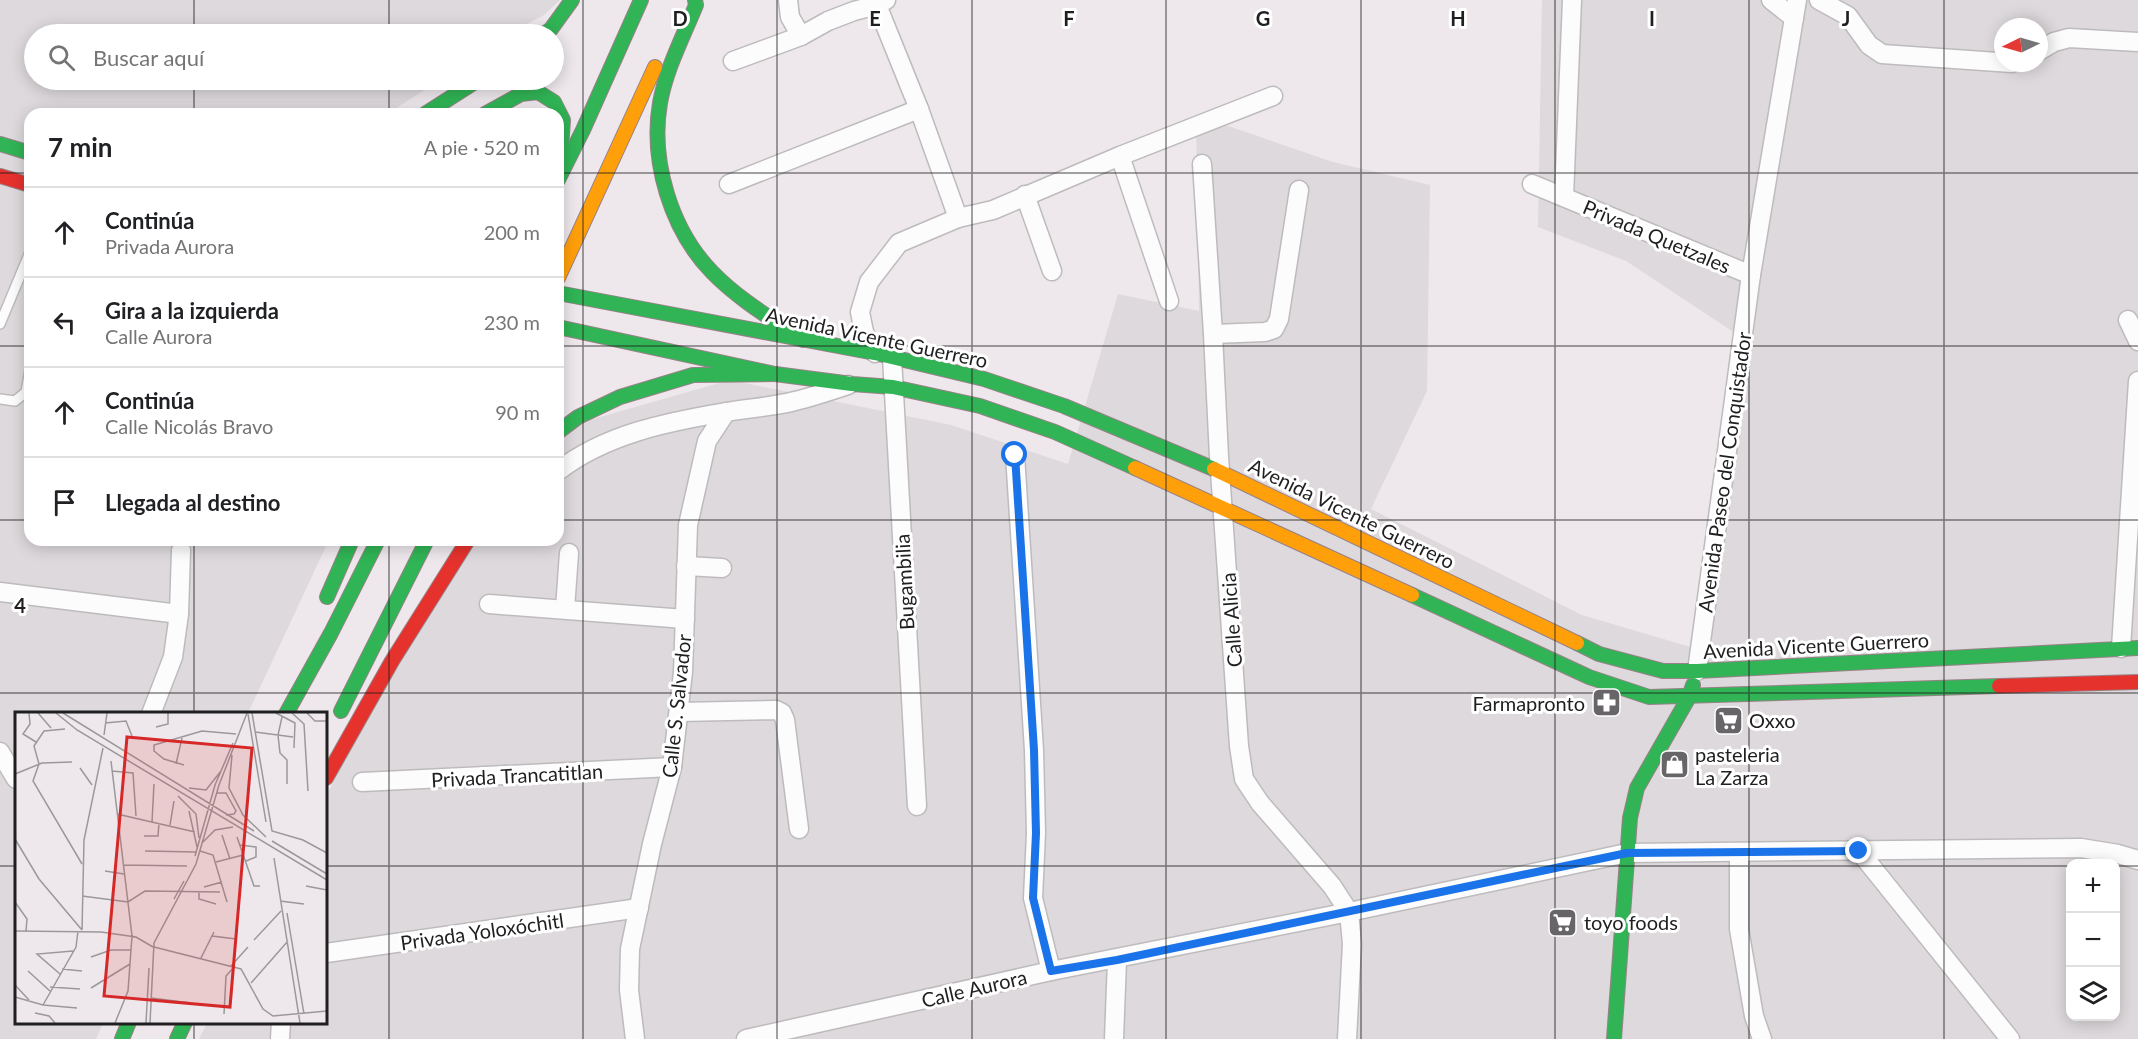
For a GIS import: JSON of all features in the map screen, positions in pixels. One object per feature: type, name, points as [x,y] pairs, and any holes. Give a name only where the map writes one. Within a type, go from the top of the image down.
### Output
[{"type":"main road","points":[[555,24],[572,0]]},
{"type":"main road","points":[[564,169],[641,0]]},
{"type":"main road","points":[[564,266],[622,143],[684,0]]},
{"type":"main road","points":[[695,0],[696,5],[660,104],[658,142],[666,196],[691,245],[711,271],[755,307],[803,340]]},
{"type":"main road","points":[[434,108],[462,90]]},
{"type":"main road","points":[[496,108],[521,94],[538,92],[554,102],[557,108]]},
{"type":"main road","points":[[1,148],[24,152]]},
{"type":"main road","points":[[0,176],[24,183]]},
{"type":"main road","name":"Avenida Vicente Guerrero","points":[[564,294],[725,335],[803,340],[883,355],[984,379],[1064,406],[1220,472],[1599,654],[1663,671],[2130,648]]},
{"type":"main road","points":[[564,328],[775,374],[893,387],[980,406],[1019,418],[1223,507],[1589,677],[1649,697],[2138,682]]},
{"type":"main road","points":[[719,363],[725,335]]},
{"type":"main road","points":[[564,428],[578,417],[620,397],[693,375],[775,374]]},
{"type":"main road","points":[[324,605],[349,546]]},
{"type":"main road","points":[[287,712],[331,633],[375,546]]},
{"type":"main road","points":[[336,719],[424,546]]},
{"type":"main road","points":[[327,776],[392,661],[464,546]]},
{"type":"main road","points":[[279,712],[301,659]]},
{"type":"main road","name":"Avenida Paseo del Conquistador","points":[[1614,1039],[1630,818],[1637,788],[1689,697],[1697,671]]},
{"type":"main road","points":[[122,1039],[129,1024]]},
{"type":"main road","points":[[177,1039],[184,1024]]},
{"type":"street","points":[[788,0],[790,17],[801,36]]},
{"type":"street","name":"Privada Quetzales","points":[[1564,197],[1572,0]]},
{"type":"street","points":[[1771,0],[1796,9]]},
{"type":"street","points":[[1820,0],[1848,16],[1869,45],[1882,54],[1994,62]]},
{"type":"street","points":[[733,61],[801,36],[828,21],[882,3],[958,218]]},
{"type":"street","name":"Avenida Paseo del Conquistador","points":[[1697,671],[1751,275],[1796,9]]},
{"type":"street","points":[[2048,46],[2069,38],[2138,42]]},
{"type":"street","points":[[883,355],[864,332],[860,312],[869,282],[899,243],[958,218],[993,210],[1120,156],[1273,96]]},
{"type":"street","points":[[729,184],[919,109]]},
{"type":"street","points":[[1120,156],[1169,301]]},
{"type":"street","name":"Calle Alicia","points":[[1202,164],[1220,472],[1239,746],[1244,779],[1260,803],[1332,886],[1348,912],[1352,944],[1347,1039]]},
{"type":"street","name":"Privada Quetzales","points":[[1532,184],[1751,275]]},
{"type":"street","points":[[1213,334],[1265,332],[1274,329],[1279,319],[1299,190]]},
{"type":"street","points":[[1025,195],[1052,271]]},
{"type":"street","points":[[2128,320],[2138,341]]},
{"type":"street","name":"Bugambilia","points":[[883,355],[893,387],[917,806]]},
{"type":"street","points":[[2130,648],[2138,381]]},
{"type":"street","points":[[564,467],[609,442],[647,428],[726,412],[794,402],[852,384]]},
{"type":"street","name":"Calle S. Salvador","points":[[634,1039],[628,990],[630,949],[652,844],[672,768],[679,712],[688,525],[707,441],[726,412]]},
{"type":"street","points":[[1015,455],[1034,750],[1036,833],[1033,898],[1051,971]]},
{"type":"street","points":[[153,712],[173,657],[179,614],[181,550]]},
{"type":"street","points":[[565,609],[568,553]]},
{"type":"street","points":[[686,566],[722,568]]},
{"type":"street","points":[[0,592],[179,614]]},
{"type":"street","points":[[489,604],[685,619]]},
{"type":"street","points":[[679,712],[776,710],[782,713],[786,720],[799,829]]},
{"type":"street","points":[[0,752],[15,777]]},
{"type":"street","name":"Privada Trancatitlan","points":[[362,782],[672,768]]},
{"type":"street","name":"Calle Aurora","points":[[746,1039],[1051,971],[1117,960],[1627,853],[2081,848],[2138,860]]},
{"type":"street","points":[[1859,851],[2010,1039]]},
{"type":"street","points":[[1739,852],[1739,929],[1754,1016],[1762,1039]]},
{"type":"street","name":"Privada Yoloxóchitl","points":[[327,953],[639,908]]},
{"type":"street","points":[[1114,1039],[1117,960]]},
{"type":"street","points":[[280,1039],[281,1024]]},
{"type":"lane","points":[[0,324],[24,266]]},
{"type":"lane","points":[[0,399],[15,401],[24,394]]},
{"type":"shaded area","points":[[0,0],[560,0],[544,15],[527,24],[24,24],[24,90],[424,90],[396,108],[24,108],[24,546],[326,546],[248,712],[15,712],[15,1024],[103,1024],[96,1039],[0,1039]]},
{"type":"shaded area","points":[[1542,0],[2138,0],[2138,1039],[199,1039],[206,1024],[327,1024],[327,794],[456,546],[564,546],[564,427],[730,380],[951,425],[1068,464],[1118,294],[1199,311],[1196,115],[1333,162],[1430,185],[1427,391],[1371,509],[1582,615],[1694,648],[1738,335],[1626,261],[1538,227]]},
{"type":"traffic: fast","points":[[555,24],[572,0]]},
{"type":"traffic: fast","points":[[564,168],[641,0]]},
{"type":"traffic: fast","points":[[695,0],[696,5],[671,65],[660,103],[658,148],[667,194],[685,236],[712,272],[744,300],[803,340]]},
{"type":"traffic: fast","points":[[434,108],[462,90]]},
{"type":"traffic: fast","points":[[496,108],[521,94],[538,92],[554,102],[557,108]]},
{"type":"traffic: fast","points":[[0,144],[24,151]]},
{"type":"traffic: fast","points":[[564,294],[875,353],[984,379],[1064,406],[1214,469]]},
{"type":"traffic: fast","points":[[564,328],[775,374],[893,387],[980,406],[1055,432],[1135,468]]},
{"type":"traffic: fast","points":[[564,428],[578,417],[620,397],[693,375],[775,374]]},
{"type":"traffic: fast","points":[[327,597],[349,546]]},
{"type":"traffic: fast","points":[[287,712],[331,633],[375,546]]},
{"type":"traffic: fast","points":[[341,711],[424,546]]},
{"type":"traffic: fast","points":[[1412,595],[1589,677],[1649,697],[1999,686]]},
{"type":"traffic: fast","points":[[1577,643],[1599,654],[1663,671],[2138,648]]},
{"type":"traffic: fast","points":[[1614,1039],[1630,818],[1637,788],[1689,697],[1693,685]]},
{"type":"traffic: fast","points":[[122,1039],[128,1024]]},
{"type":"traffic: fast","points":[[177,1039],[184,1024]]},
{"type":"traffic: slow","points":[[564,265],[655,67]]},
{"type":"traffic: slow","points":[[1135,468],[1412,595]]},
{"type":"traffic: slow","points":[[1214,469],[1577,643]]},
{"type":"traffic: jam","points":[[0,176],[24,183]]},
{"type":"traffic: jam","points":[[327,776],[392,661],[464,546]]},
{"type":"traffic: jam","points":[[1999,686],[2138,682]]},
{"type":"place","name":"Farmapronto","points":[[1606,703]]},
{"type":"place","name":"Oxxo","points":[[1728,720]]},
{"type":"place","name":"pasteleria La Zarza","points":[[1674,765]]},
{"type":"place","name":"toyo foods","points":[[1563,922]]},
{"type":"route","points":[[1015,455],[1034,750],[1036,833],[1033,898],[1051,971],[1117,960],[1627,853],[1859,851]]}]
